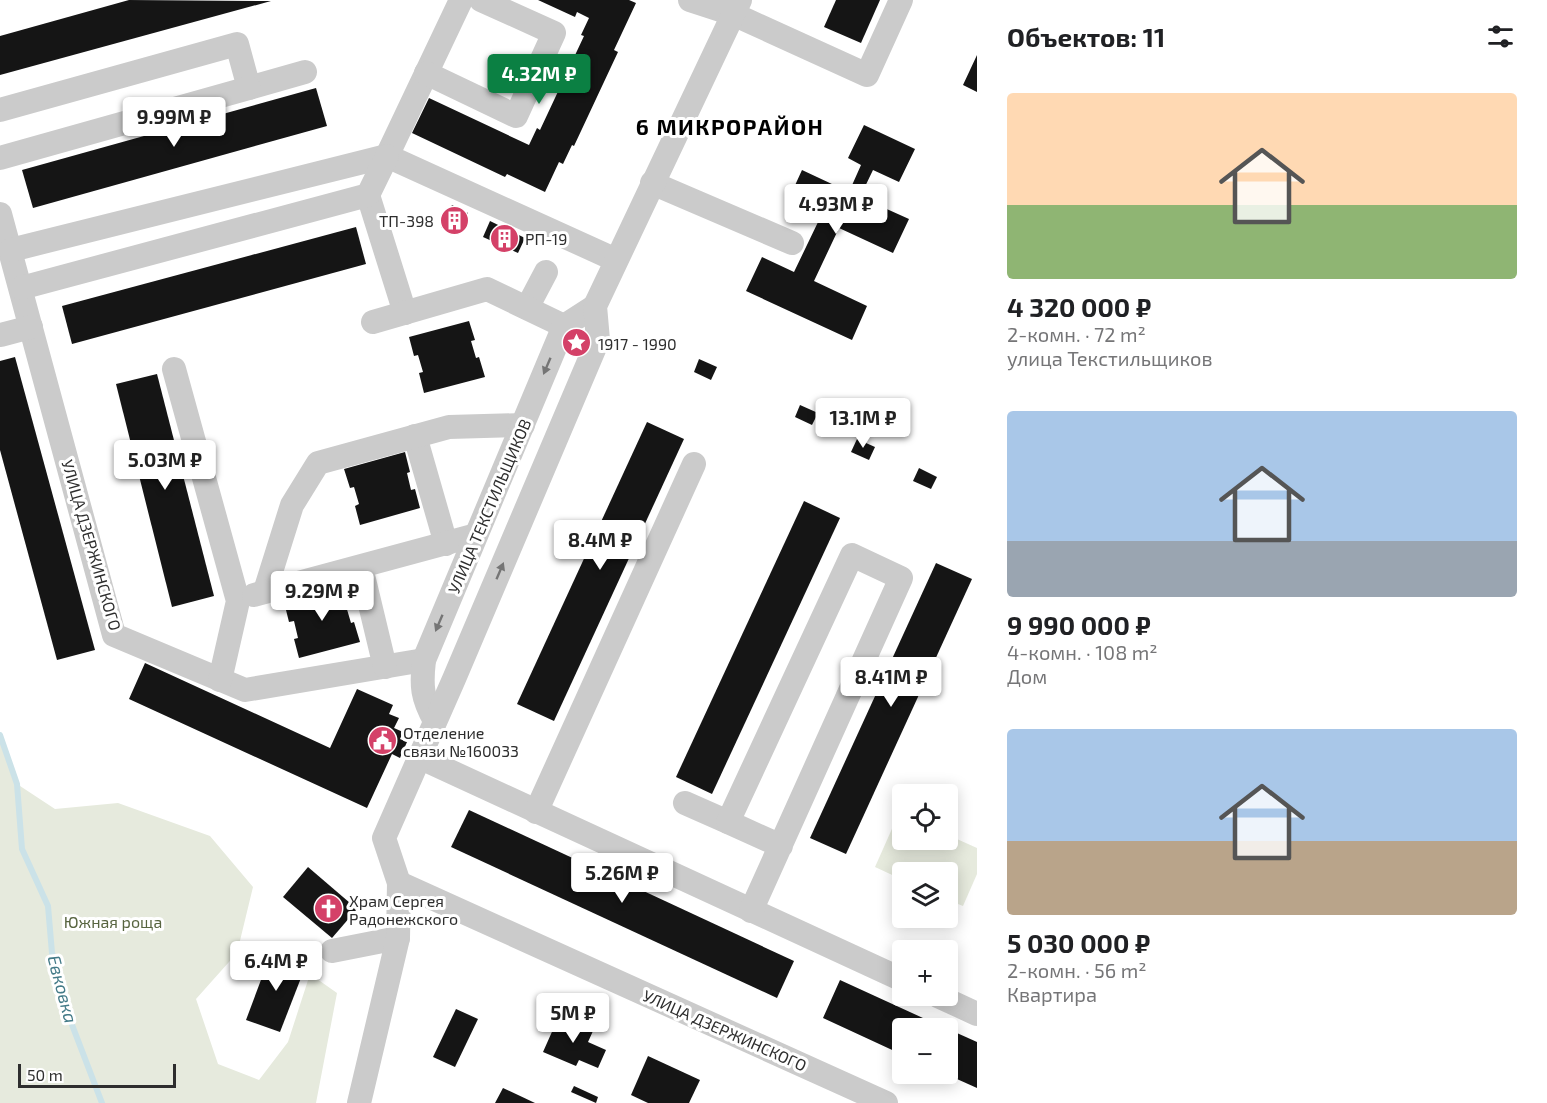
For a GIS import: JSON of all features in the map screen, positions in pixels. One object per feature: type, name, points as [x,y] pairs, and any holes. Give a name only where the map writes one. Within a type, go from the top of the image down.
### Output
[{"type":"street","points":[[405,313],[368,195],[461,0]]},
{"type":"street","points":[[426,73],[516,116],[554,33],[481,0]]},
{"type":"street","points":[[690,0],[736,7],[867,75],[901,0]]},
{"type":"street","points":[[359,1103],[398,938],[399,883],[384,838],[598,340],[595,306],[736,7]]},
{"type":"street","points":[[0,110],[237,44],[249,88]]},
{"type":"street","points":[[0,158],[305,72]]},
{"type":"street","points":[[11,250],[387,156],[615,260]]},
{"type":"street","points":[[652,183],[792,243]]},
{"type":"street","points":[[21,288],[368,195]]},
{"type":"street","name":"УЛИЦА ДЗЕРЖИНСКОГО","points":[[0,214],[114,635],[245,690],[424,660]]},
{"type":"street","points":[[527,308],[546,272]]},
{"type":"street","points":[[373,322],[487,289],[564,326],[595,306]]},
{"type":"street","name":"УЛИЦА ТЕКСТИЛЬЩИКОВ","points":[[435,721],[425,703],[421,683],[424,660],[564,326]]},
{"type":"street","points":[[1,335],[31,327]]},
{"type":"street","points":[[174,369],[238,601],[220,680]]},
{"type":"street","points":[[265,591],[292,505],[318,463],[449,427],[523,425]]},
{"type":"street","points":[[415,436],[446,544]]},
{"type":"street","points":[[536,812],[694,464]]},
{"type":"street","points":[[238,601],[265,591],[476,535]]},
{"type":"street","points":[[728,822],[852,555],[902,578],[752,911]]},
{"type":"street","points":[[361,567],[385,667]]},
{"type":"street","points":[[419,757],[892,975]]},
{"type":"street","points":[[686,803],[781,846]]},
{"type":"street","name":"УЛИЦА ДЗЕРЖИНСКОГО","points":[[399,883],[886,1103]]},
{"type":"street","points":[[332,951],[398,938]]},
{"type":"street","points":[[958,1005],[977,1014]]},
{"type":"green space","name":"Южная роща","points":[[0,735],[17,784],[55,809],[118,803],[210,836],[253,887],[237,953],[196,999],[218,1064],[259,1080],[288,1042],[310,974],[337,993],[316,1103],[0,1103]]},
{"type":"green space","points":[[892,829],[892,850],[958,850],[958,839],[977,848],[977,874],[963,906],[958,904],[958,862],[892,862],[892,875],[875,867]]},
{"type":"building","points":[[129,0],[271,1],[0,75],[0,36]]},
{"type":"building","points":[[538,0],[629,0],[636,3],[614,50],[618,52],[574,146],[572,145],[563,164],[559,162],[545,192],[507,174],[505,177],[412,133],[429,98],[529,145],[537,128],[540,130],[584,36],[581,35],[589,18],[577,12],[575,17]]},
{"type":"building","points":[[836,0],[880,0],[861,43],[824,27]]},
{"type":"building","points":[[977,55],[977,92],[963,85]]},
{"type":"building","points":[[316,88],[327,126],[33,208],[22,170]]},
{"type":"building","points":[[864,125],[915,149],[899,182],[873,170],[860,197],[909,219],[893,253],[839,228],[814,281],[867,306],[852,340],[746,291],[762,257],[794,272],[819,220],[786,205],[802,170],[849,192],[861,165],[848,158]]},
{"type":"building","name":"ТП-398","points":[[452,205],[468,213],[457,235],[441,227]]},
{"type":"building","name":"РП-19","points":[[490,221],[525,238],[518,253],[483,237]]},
{"type":"building","points":[[356,227],[366,264],[72,344],[62,306]]},
{"type":"building","points":[[469,321],[475,340],[471,341],[485,377],[424,393],[419,373],[423,372],[418,355],[414,356],[409,337]]},
{"type":"building","points":[[15,357],[95,650],[57,660],[0,450],[0,361]]},
{"type":"building","points":[[699,359],[717,367],[711,380],[694,372]]},
{"type":"building","points":[[157,374],[214,596],[172,607],[116,384]]},
{"type":"building","points":[[800,405],[818,413],[812,425],[795,417]]},
{"type":"building","points":[[647,422],[684,439],[554,721],[517,704]]},
{"type":"building","points":[[857,439],[875,447],[869,460],[851,452]]},
{"type":"building","points":[[405,452],[410,472],[407,473],[411,490],[415,489],[420,508],[360,525],[355,506],[359,504],[354,487],[350,488],[344,469]]},
{"type":"building","points":[[919,468],[937,477],[931,489],[913,481]]},
{"type":"building","points":[[804,501],[840,518],[712,794],[676,777]]},
{"type":"building","points":[[936,563],[972,579],[846,854],[810,838]]},
{"type":"building","points":[[344,586],[350,605],[346,606],[360,642],[299,658],[294,639],[298,638],[294,621],[289,622],[284,602]]},
{"type":"building","points":[[145,663],[330,748],[357,689],[393,705],[389,714],[399,718],[394,728],[403,732],[400,739],[407,742],[400,758],[392,754],[367,808],[129,699]]},
{"type":"building","points":[[469,810],[794,961],[777,998],[451,847]]},
{"type":"building","points":[[308,867],[357,909],[332,938],[283,897]]},
{"type":"building","points":[[271,953],[306,965],[280,1032],[246,1020]]},
{"type":"building","points":[[840,980],[892,1004],[892,1006],[923,1018],[892,1018],[892,1050],[823,1018]]},
{"type":"building","points":[[456,1009],[478,1019],[455,1067],[433,1057]]},
{"type":"building","points":[[559,1016],[593,1031],[588,1042],[606,1050],[598,1068],[579,1060],[576,1066],[543,1052]]},
{"type":"building","points":[[958,1033],[977,1042],[977,1088],[958,1079]]},
{"type":"building","points":[[648,1056],[700,1080],[689,1103],[648,1103],[631,1095]]},
{"type":"building","points":[[574,1086],[598,1097],[596,1103],[571,1092]]},
{"type":"building","points":[[503,1088],[535,1103],[495,1103]]},
{"type":"waterway","name":"Евковка","points":[[0,735],[17,784],[22,849],[48,906],[52,953],[69,1017],[102,1103]]},
{"type":"place","name":"ТП-398","points":[[455,220]]},
{"type":"place","name":"РП-19","points":[[504,238]]},
{"type":"place","name":"1917 - 1990","points":[[577,343]]},
{"type":"place","name":"Отделение связи №160033","points":[[382,741]]},
{"type":"place","name":"Храм Сергея Радонежского","points":[[328,909]]},
{"type":"district","name":"6 МИКРОРАЙОН","points":[[730,126]]}]
